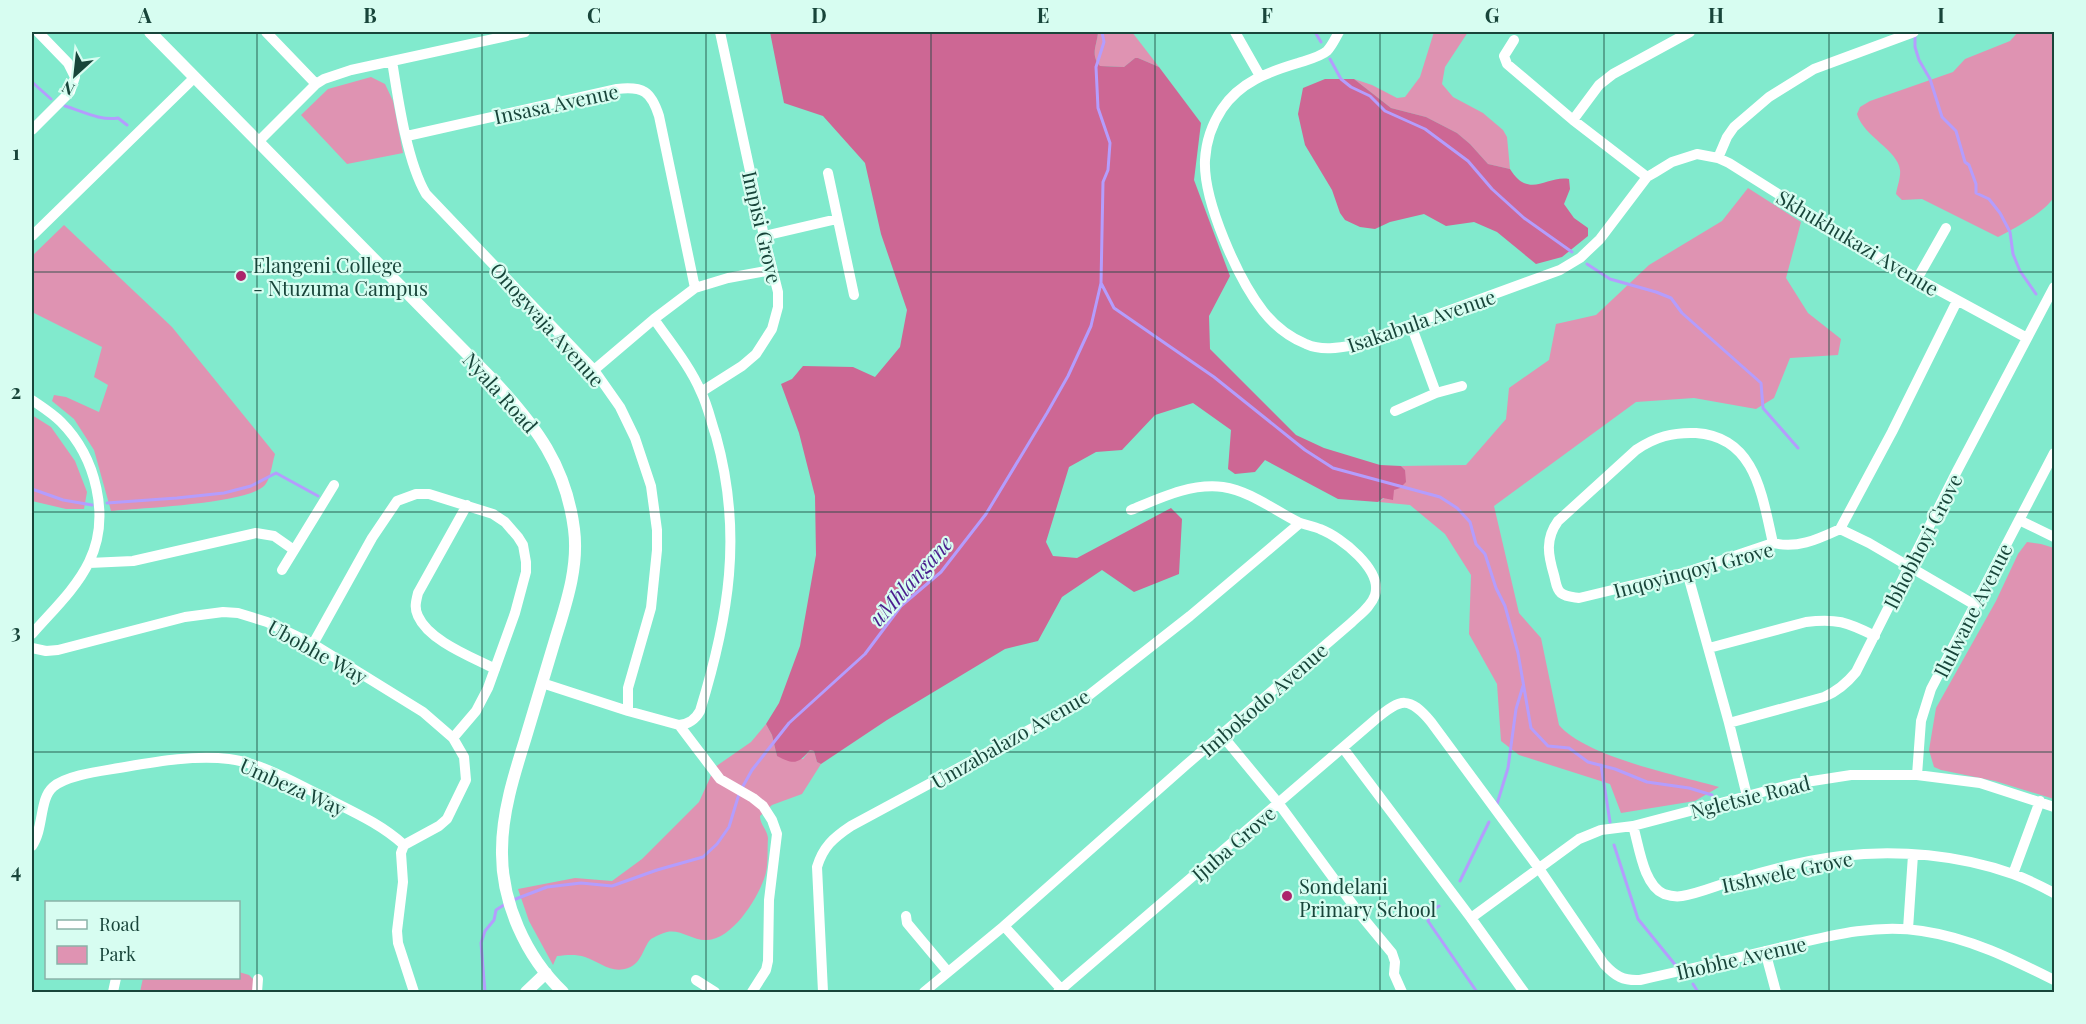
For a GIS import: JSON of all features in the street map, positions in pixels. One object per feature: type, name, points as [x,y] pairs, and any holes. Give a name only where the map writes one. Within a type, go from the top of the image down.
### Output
[{"type":"street","points":[[32,130],[70,92],[75,76],[68,63],[38,32]]},
{"type":"street","name":"Nyala Road","points":[[150,32],[520,409],[534,427],[556,464],[570,505],[575,548],[569,593],[518,761],[504,819],[501,852],[506,890],[525,940],[546,973],[563,993]]},
{"type":"street","points":[[266,32],[316,84]]},
{"type":"street","points":[[259,141],[316,84],[344,72],[525,32]]},
{"type":"street","name":"Impisi Grove","points":[[701,392],[756,354],[772,329],[778,307],[778,292],[720,32]]},
{"type":"street","points":[[1235,32],[1260,76]]},
{"type":"street","name":"Isakabula Avenue","points":[[1339,32],[1328,50],[1315,57],[1260,76],[1237,92],[1222,109],[1207,142],[1205,161],[1213,208],[1247,290],[1277,326],[1308,345],[1322,348],[1355,345],[1526,284],[1569,266],[1600,239],[1647,177],[1672,162],[1697,154],[1718,158]]},
{"type":"street","points":[[1573,120],[1599,85],[1613,74],[1690,32]]},
{"type":"street","points":[[1718,158],[1734,127],[1770,97],[1814,69],[1914,32]]},
{"type":"street","points":[[1514,40],[1504,56],[1507,64],[1573,120],[1647,177]]},
{"type":"street","name":"Onogwaja Avenue","points":[[392,61],[416,173],[426,194],[594,370],[620,406],[647,471],[656,520],[657,550],[654,591],[628,688],[628,711]]},
{"type":"street","points":[[32,236],[194,78]]},
{"type":"street","name":"Insasa Avenue","points":[[407,136],[617,89],[643,90],[655,102],[659,116],[695,288]]},
{"type":"street","name":"Skhukhukazi Avenue","points":[[1718,158],[1882,260],[2027,338]]},
{"type":"street","points":[[828,172],[854,295]]},
{"type":"street","points":[[764,236],[837,219]]},
{"type":"street","points":[[1917,279],[1947,228]]},
{"type":"street","points":[[594,370],[695,288],[728,278],[772,270]]},
{"type":"street","name":"Ibhobhoyi Grove","points":[[1729,723],[1811,702],[1834,693],[1846,685],[1856,672],[2055,287]]},
{"type":"street","points":[[1957,301],[1892,432],[1840,529],[1869,543],[1975,605]]},
{"type":"street","points":[[542,683],[628,711],[686,724],[696,717],[714,667],[729,583],[732,551],[731,522],[721,454],[701,392],[654,319]]},
{"type":"street","points":[[1412,325],[1436,393]]},
{"type":"street","points":[[1395,411],[1436,393],[1462,386]]},
{"type":"street","points":[[32,400],[54,415],[69,430],[87,461],[98,498],[99,524],[89,563],[32,634]]},
{"type":"street","name":"Inqoyinqoyi Grove","points":[[1773,543],[1758,483],[1738,450],[1729,441],[1716,436],[1685,432],[1667,434],[1650,440],[1636,450],[1558,521],[1552,529],[1548,554],[1557,587],[1564,595],[1580,598],[1687,572],[1773,543],[1784,546],[1803,544],[1840,529]]},
{"type":"street","name":"Ilulwane Avenue","points":[[1917,775],[1921,721],[1926,701],[2055,453]]},
{"type":"street","points":[[282,570],[334,485]]},
{"type":"street","name":"Imbokodo Avenue","points":[[924,993],[1351,623],[1375,597],[1374,579],[1353,549],[1339,538],[1321,529],[1300,523],[1236,490],[1222,487],[1196,487],[1174,492],[1131,510]]},
{"type":"street","points":[[313,644],[372,538],[397,501],[416,494],[429,494],[493,514],[505,522],[518,537],[525,553],[526,572],[482,702],[453,738]]},
{"type":"street","points":[[467,505],[418,593],[416,608],[423,624],[438,638],[495,669]]},
{"type":"street","points":[[2019,520],[2055,537]]},
{"type":"street","name":"Umzabalazo Avenue","points":[[823,993],[817,867],[823,850],[835,837],[851,826],[1078,703],[1190,615],[1300,523]]},
{"type":"street","points":[[89,563],[133,561],[256,533],[274,536],[294,550]]},
{"type":"street","points":[[1687,572],[1747,796]]},
{"type":"street","name":"Ubobhe Way","points":[[32,648],[46,651],[58,650],[185,617],[223,612],[238,613],[267,622],[313,644],[423,712],[453,738],[461,751],[467,774],[464,787],[451,814],[443,824],[404,845]]},
{"type":"street","points":[[1709,648],[1821,620],[1837,621],[1875,636]]},
{"type":"street","name":"Ijuba Grove","points":[[1060,991],[1392,706],[1399,702],[1411,703]]},
{"type":"street","name":"Ihobhe Avenue","points":[[1411,703],[1431,722],[1538,867],[1604,964],[1614,975],[1622,979],[1640,980],[1836,935],[1877,929],[1908,929],[1950,936],[1989,948],[2055,980]]},
{"type":"street","points":[[679,724],[716,774],[727,784],[763,806],[777,834],[769,900],[768,961],[766,970],[752,993]]},
{"type":"street","points":[[1221,734],[1279,804],[1359,913],[1392,953],[1395,962],[1394,974],[1402,993]]},
{"type":"street","points":[[1343,748],[1471,918],[1524,993]]},
{"type":"street","name":"Umbeza Way","points":[[32,846],[38,833],[46,797],[57,784],[113,769],[171,760],[204,758],[231,759],[264,769],[371,821],[404,845]]},
{"type":"street","name":"Ngletsie Road","points":[[1471,918],[1579,839],[1600,830],[1633,825],[1793,784],[1851,775],[1917,775],[1980,783],[2055,807]]},
{"type":"street","points":[[2013,874],[2040,801]]},
{"type":"street","name":"Itshwele Grove","points":[[1633,825],[1648,878],[1655,888],[1670,896],[1682,896],[1741,878],[1842,856],[1914,855],[1961,861],[2013,874],[2055,893]]},
{"type":"street","points":[[404,845],[401,853],[403,882],[397,931],[400,950],[414,993]]},
{"type":"street","points":[[1908,929],[1914,855]]},
{"type":"street","points":[[906,916],[908,923],[948,972]]},
{"type":"street","points":[[1004,926],[1060,991]]},
{"type":"street","points":[[1765,951],[1776,993]]},
{"type":"street","points":[[526,993],[546,973]]},
{"type":"street","points":[[257,993],[258,979]]},
{"type":"street","points":[[696,980],[715,993]]},
{"type":"green space","points":[[1098,32],[1132,32],[1159,67],[1138,58],[1124,67],[1100,66],[1095,58]]},
{"type":"green space","points":[[1434,32],[1468,32],[1445,67],[1442,84],[1453,97],[1483,113],[1503,130],[1507,137],[1510,169],[1488,164],[1457,133],[1426,117],[1391,108],[1354,79],[1397,98],[1405,97],[1420,77]]},
{"type":"green space","points":[[2018,32],[2054,32],[2054,197],[2021,225],[1998,237],[1922,199],[1902,200],[1896,194],[1900,173],[1898,163],[1866,130],[1857,114],[1860,107],[1870,101],[1953,72],[1965,59],[2010,41]]},
{"type":"green space","points":[[371,77],[385,84],[393,101],[403,153],[347,164],[301,115],[328,89]]},
{"type":"green space","points":[[1748,188],[1801,222],[1786,278],[1808,313],[1841,339],[1838,355],[1790,358],[1774,398],[1756,409],[1694,398],[1636,402],[1494,506],[1519,613],[1541,638],[1559,725],[1572,736],[1610,756],[1719,787],[1695,801],[1621,813],[1610,784],[1519,755],[1501,741],[1497,684],[1469,634],[1471,575],[1445,534],[1410,505],[1379,502],[1394,490],[1405,470],[1401,466],[1466,465],[1506,419],[1509,388],[1549,360],[1556,324],[1596,315],[1649,265],[1722,221]]},
{"type":"green space","points":[[64,225],[172,327],[275,454],[265,485],[238,497],[217,501],[111,511],[94,450],[74,419],[52,401],[54,395],[66,397],[99,412],[108,385],[94,377],[102,347],[32,312],[32,256]]},
{"type":"green space","points":[[32,415],[51,427],[75,461],[87,492],[84,509],[66,509],[32,501]]},
{"type":"green space","points":[[2027,542],[2054,548],[2054,799],[1995,781],[1941,770],[1934,767],[1929,750],[1936,708],[1996,601],[2018,554]]},
{"type":"green space","points":[[766,724],[772,735],[777,756],[803,759],[810,750],[814,751],[817,762],[821,764],[802,794],[772,805],[760,816],[768,838],[767,869],[760,888],[742,917],[725,933],[707,940],[682,933],[667,932],[658,935],[650,940],[636,963],[628,968],[616,970],[575,955],[557,956],[553,965],[529,921],[518,889],[575,878],[612,881],[642,859],[699,802],[715,767],[751,742]]},
{"type":"green space","points":[[240,972],[249,975],[255,981],[254,992],[140,992],[143,979],[240,979]]},
{"type":"shaded area","points":[[770,32],[1098,32],[1095,58],[1100,66],[1124,67],[1138,58],[1159,67],[1201,123],[1194,180],[1230,276],[1209,316],[1210,349],[1296,435],[1324,448],[1380,465],[1401,466],[1405,470],[1406,482],[1394,490],[1393,500],[1383,498],[1378,502],[1338,499],[1265,460],[1255,472],[1235,474],[1228,469],[1231,430],[1193,403],[1155,415],[1122,450],[1096,452],[1069,467],[1046,542],[1053,556],[1077,558],[1171,508],[1182,519],[1179,574],[1134,592],[1102,570],[1062,597],[1038,641],[1005,649],[887,720],[821,764],[817,762],[814,751],[810,750],[795,762],[777,756],[772,735],[766,724],[779,703],[800,646],[816,555],[815,496],[799,433],[781,384],[792,379],[803,366],[853,367],[875,377],[900,347],[907,310],[881,234],[865,163],[823,116],[784,103]]},
{"type":"shaded area","points":[[1325,79],[1354,79],[1391,108],[1426,117],[1457,133],[1488,164],[1510,169],[1524,183],[1531,185],[1569,179],[1570,189],[1564,204],[1574,218],[1588,228],[1588,236],[1562,257],[1536,264],[1497,232],[1474,222],[1446,226],[1424,214],[1390,222],[1375,229],[1360,227],[1345,220],[1340,213],[1332,190],[1305,145],[1298,114],[1303,88]]},
{"type":"waterway","name":"uMhlangane","points":[[742,788],[752,770],[789,723],[865,654],[901,606],[941,572],[986,514],[1068,376],[1091,326],[1101,283],[1103,182],[1108,170],[1110,143],[1098,108],[1096,67],[1104,42],[1102,32]]},
{"type":"waterway","points":[[1315,32],[1321,42]]},
{"type":"waterway","points":[[1915,37],[1919,60],[1930,79],[1942,117],[1956,131],[1965,162],[1969,165],[1976,184],[1976,193],[1989,199],[2000,213],[2010,232],[2013,254],[2020,271],[2036,294]]},
{"type":"waterway","points":[[1330,59],[1341,79],[1351,87],[1370,96],[1385,111],[1425,129],[1468,161],[1492,189],[1524,218],[1572,252]]},
{"type":"waterway","points":[[32,82],[51,99]]},
{"type":"waterway","points":[[65,106],[98,117],[118,118],[127,125]]},
{"type":"waterway","points":[[1587,264],[1610,279],[1671,298],[1682,313],[1761,383],[1763,408],[1798,448]]},
{"type":"waterway","points":[[1101,283],[1114,308],[1214,377],[1305,450],[1333,468],[1440,497],[1457,508],[1470,522],[1476,544],[1485,554],[1496,588],[1505,606],[1518,653],[1531,728],[1548,746],[1569,748],[1588,762],[1615,769],[1647,782],[1689,788],[1712,795]]},
{"type":"waterway","points":[[107,503],[224,493],[251,486],[276,473],[318,496]]},
{"type":"waterway","points":[[32,489],[63,500],[92,505]]},
{"type":"waterway","points":[[1497,804],[1508,768],[1516,709],[1523,686]]},
{"type":"waterway","points":[[1601,765],[1610,822]]},
{"type":"waterway","name":"uMhlangane","points":[[513,900],[547,887],[581,883],[612,886],[703,857],[717,844],[729,827],[739,794]]},
{"type":"waterway","points":[[1460,881],[1489,822]]},
{"type":"waterway","points":[[1614,845],[1638,919],[1677,967]]},
{"type":"waterway","name":"uMhlangane","points":[[485,992],[481,943],[485,931],[494,920],[496,910],[507,903]]},
{"type":"waterway","points":[[1439,906],[1431,911],[1428,921],[1477,992]]},
{"type":"waterway","points":[[1693,984],[1698,992]]},
{"type":"place","name":"Elangeni College - Ntuzuma Campus","points":[[241,276]]},
{"type":"place","name":"Sondelani Primary School","points":[[1287,896]]}]
